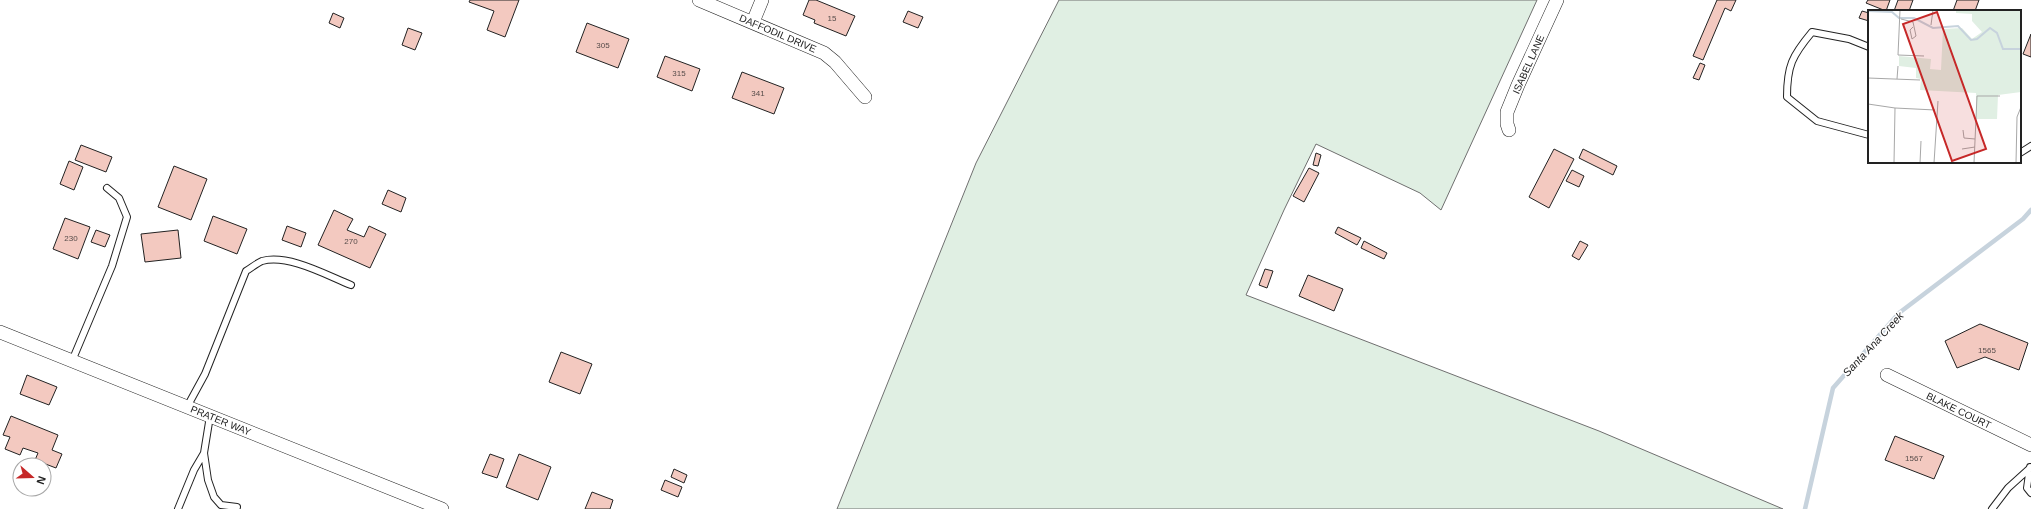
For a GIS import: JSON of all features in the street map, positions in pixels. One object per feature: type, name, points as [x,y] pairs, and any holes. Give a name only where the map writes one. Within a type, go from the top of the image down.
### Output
[{"type":"street","name":"DAFFODIL DRIVE","points":[[699,0],[824,53],[835,62],[865,97]]},
{"type":"street","points":[[753,22],[762,0]]},
{"type":"street","name":"ISABEL LANE","points":[[1509,130],[1507,124],[1507,112],[1557,0]]},
{"type":"street","name":"PRATER WAY","points":[[0,332],[442,509]]},
{"type":"street","name":"BLAKE COURT","points":[[1887,375],[2031,445]]},
{"type":"lane","points":[[1868,47],[1849,39],[1812,32],[1797,50],[1787,74],[1787,97],[1817,121],[1868,135]]},
{"type":"lane","points":[[2021,153],[2031,146]]},
{"type":"lane","points":[[72,361],[112,266],[127,217],[119,198],[107,188]]},
{"type":"lane","points":[[187,407],[205,374],[246,271],[261,262],[274,259],[288,260],[351,285]]},
{"type":"lane","points":[[210,416],[204,453],[208,480],[214,497],[220,504],[238,507]]},
{"type":"lane","points":[[178,509],[194,470],[204,453]]},
{"type":"lane","points":[[2030,468],[2027,488],[2031,493]]},
{"type":"lane","points":[[1992,509],[2008,488],[2030,468]]},
{"type":"green space","points":[[1059,0],[1537,0],[1441,210],[1420,193],[1316,144],[1284,210],[1246,295],[1599,431],[1783,509],[837,509],[976,163]]},
{"type":"building","points":[[470,0],[519,0],[505,37],[487,30],[494,11],[469,2]]},
{"type":"building","points":[[809,0],[816,0],[855,16],[846,36],[814,23],[815,20],[803,15]]},
{"type":"building","points":[[1717,0],[1736,0],[1731,11],[1725,8],[1703,60],[1693,56]]},
{"type":"building","points":[[1868,0],[1890,0],[1886,10],[1866,3]]},
{"type":"building","points":[[1898,0],[1913,0],[1909,10],[1894,10]]},
{"type":"building","points":[[1957,0],[1979,0],[1975,10],[1953,10]]},
{"type":"building","points":[[908,11],[923,17],[918,28],[903,22]]},
{"type":"building","points":[[1862,11],[1868,13],[1868,21],[1859,18]]},
{"type":"building","points":[[333,13],[344,18],[340,28],[329,23]]},
{"type":"building","points":[[587,23],[629,39],[618,68],[576,52]]},
{"type":"building","points":[[408,28],[422,33],[415,50],[402,45]]},
{"type":"building","points":[[2031,34],[2031,57],[2023,54]]},
{"type":"building","points":[[665,56],[700,69],[692,91],[657,77]]},
{"type":"building","points":[[1700,63],[1705,65],[1699,80],[1693,78]]},
{"type":"building","points":[[742,72],[784,88],[774,114],[732,98]]},
{"type":"building","points":[[81,145],[112,157],[106,172],[75,160]]},
{"type":"building","points":[[1554,149],[1574,159],[1549,208],[1529,197]]},
{"type":"building","points":[[1583,149],[1617,166],[1613,175],[1579,158]]},
{"type":"building","points":[[1316,153],[1321,155],[1318,166],[1313,165]]},
{"type":"building","points":[[69,161],[83,167],[74,190],[60,184]]},
{"type":"building","points":[[174,166],[207,179],[191,220],[158,207]]},
{"type":"building","points":[[1309,168],[1319,173],[1304,202],[1293,196]]},
{"type":"building","points":[[1572,170],[1584,176],[1579,187],[1566,181]]},
{"type":"building","points":[[388,190],[406,198],[401,212],[382,204]]},
{"type":"building","points":[[334,210],[353,219],[347,230],[364,237],[369,226],[386,234],[370,268],[318,245]]},
{"type":"building","points":[[213,216],[247,229],[237,254],[204,241]]},
{"type":"building","points":[[65,218],[90,227],[78,259],[53,249]]},
{"type":"building","points":[[287,226],[306,233],[301,247],[282,240]]},
{"type":"building","points":[[1338,227],[1361,238],[1357,245],[1335,233]]},
{"type":"building","points":[[96,230],[110,235],[105,247],[91,242]]},
{"type":"building","points":[[178,230],[181,258],[145,262],[141,234]]},
{"type":"building","points":[[1364,241],[1387,253],[1384,259],[1361,248]]},
{"type":"building","points":[[1580,241],[1588,245],[1579,260],[1572,256]]},
{"type":"building","points":[[1265,269],[1273,271],[1267,288],[1259,285]]},
{"type":"building","points":[[1308,275],[1343,289],[1334,311],[1299,296]]},
{"type":"building","points":[[1980,324],[2028,343],[2019,370],[1985,357],[1957,368],[1945,341]]},
{"type":"building","points":[[561,352],[592,364],[580,394],[549,382]]},
{"type":"building","points":[[27,375],[57,387],[49,405],[20,394]]},
{"type":"building","points":[[11,416],[58,435],[52,450],[62,454],[56,468],[52,466],[52,457],[36,457],[38,453],[23,448],[20,455],[5,449],[10,437],[3,435]]},
{"type":"building","points":[[1895,436],[1944,456],[1934,479],[1885,460]]},
{"type":"building","points":[[490,454],[504,459],[497,478],[482,473]]},
{"type":"building","points":[[519,454],[551,467],[538,500],[506,487]]},
{"type":"building","points":[[674,469],[687,475],[684,483],[671,477]]},
{"type":"building","points":[[665,480],[682,487],[678,497],[661,490]]},
{"type":"building","points":[[592,492],[613,500],[610,509],[585,509]]},
{"type":"waterway","name":"Santa Ana Creek","points":[[1805,509],[1833,388],[1899,313],[2023,219],[2031,210]]}]
